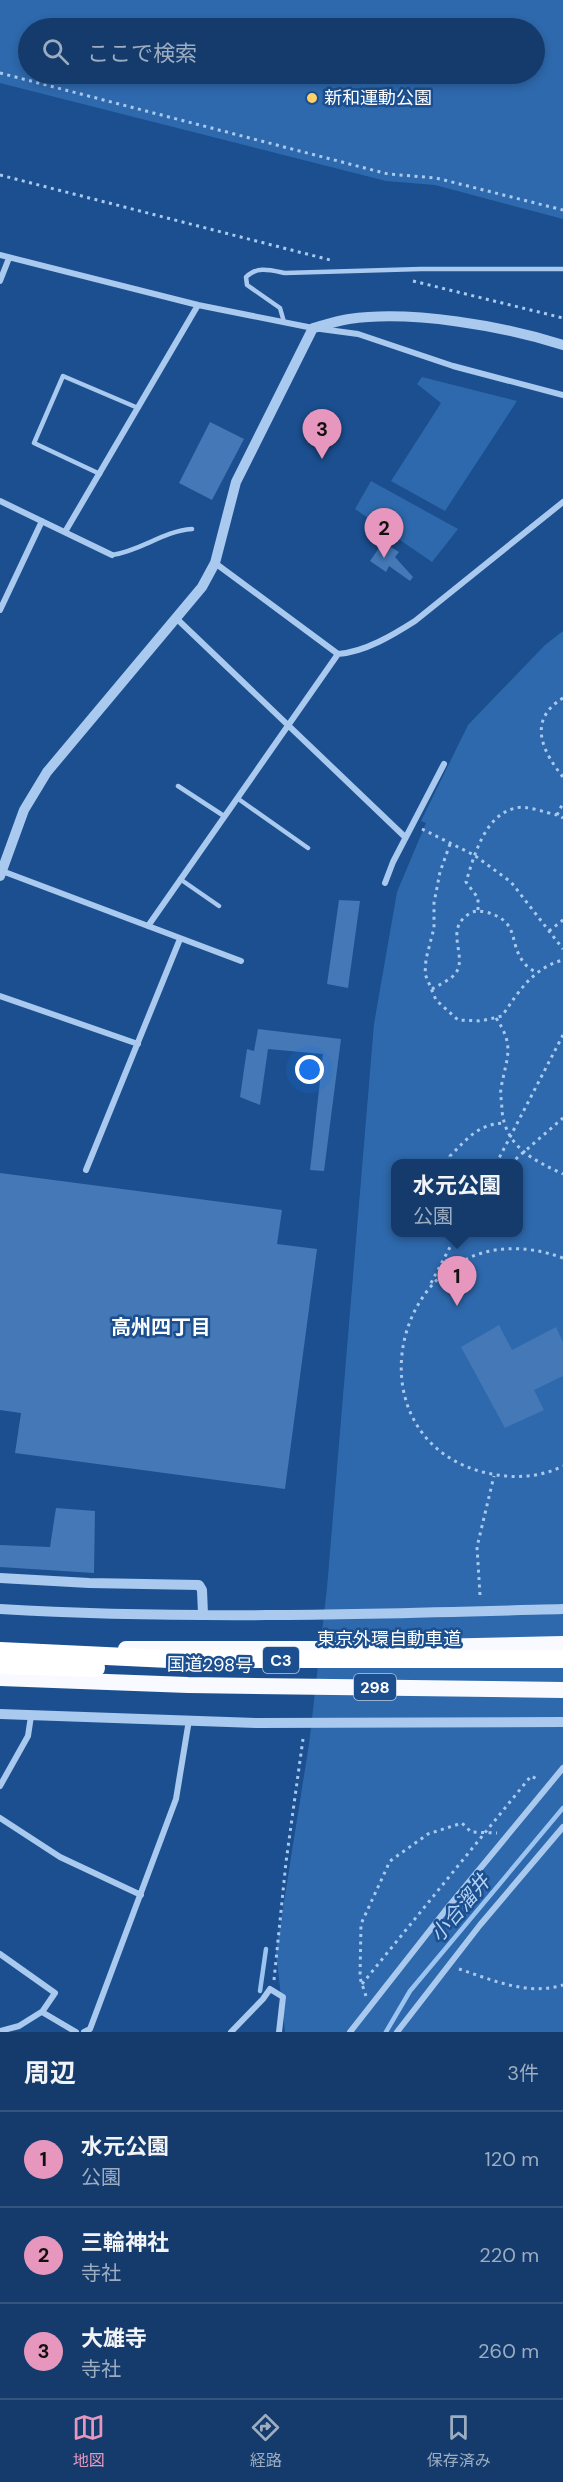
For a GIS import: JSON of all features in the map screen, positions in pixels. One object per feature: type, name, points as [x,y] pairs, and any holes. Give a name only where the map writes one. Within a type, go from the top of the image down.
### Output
[{"type":"highway","name":"国道298号","points":[[0,1646],[63,1649],[193,1649],[563,1644]]},
{"type":"highway","name":"東京外環自動車道","points":[[0,1651],[169,1659],[563,1659]]},
{"type":"highway","name":"東京外環自動車道","points":[[0,1665],[150,1669],[563,1671]]},
{"type":"highway","name":"国道298号","points":[[0,1678],[188,1684],[563,1690]]},
{"type":"street","points":[[0,255],[198,305],[313,328],[358,334],[563,395]]},
{"type":"street","points":[[0,281],[9,258]]},
{"type":"street","points":[[65,531],[198,305]]},
{"type":"street","points":[[241,961],[0,874],[24,810],[47,772],[202,587],[215,563],[236,482],[313,328],[349,319],[432,320],[502,330],[563,345]]},
{"type":"street","points":[[0,501],[112,555]]},
{"type":"street","points":[[215,563],[338,654],[349,653],[396,633],[415,621],[563,502]]},
{"type":"street","points":[[0,610],[42,521]]},
{"type":"street","points":[[176,618],[405,837]]},
{"type":"street","points":[[148,927],[338,654]]},
{"type":"street","points":[[386,884],[405,837],[444,764]]},
{"type":"street","points":[[86,1170],[180,939]]},
{"type":"street","points":[[0,996],[138,1044]]},
{"type":"street","points":[[0,1578],[89,1583],[199,1585],[202,1590],[203,1614]]},
{"type":"street","points":[[0,1609],[72,1613],[203,1614],[563,1609]]},
{"type":"street","points":[[0,1714],[256,1723],[563,1722]]},
{"type":"street","points":[[0,1786],[28,1736],[31,1716]]},
{"type":"street","points":[[84,2032],[90,2029],[176,1799],[189,1720]]},
{"type":"street","points":[[350,2032],[563,1768]]},
{"type":"street","points":[[0,1818],[60,1857],[141,1894]]},
{"type":"street","points":[[397,2032],[448,1965],[563,1827]]},
{"type":"street","points":[[0,1954],[55,1993],[44,2011],[19,2026],[0,2031]]},
{"type":"street","points":[[231,2032],[263,2000],[270,1989],[283,1997],[279,2032]]},
{"type":"street","points":[[44,2011],[42,2012],[76,2032]]},
{"type":"lane","points":[[284,322],[280,308],[247,285],[246,277],[253,271],[264,269],[285,273],[421,269],[563,269]]},
{"type":"lane","points":[[100,474],[34,443],[63,376],[138,408]]},
{"type":"lane","points":[[112,555],[126,552],[173,530],[192,529]]},
{"type":"lane","points":[[178,786],[224,816]]},
{"type":"lane","points":[[237,798],[308,848]]},
{"type":"lane","points":[[180,879],[219,906]]},
{"type":"path","points":[[0,73],[18,78]]},
{"type":"path","points":[[42,84],[388,174],[436,178],[563,210]]},
{"type":"path","points":[[0,175],[339,262]]},
{"type":"path","points":[[404,279],[563,318]]},
{"type":"path","points":[[563,698],[554,704],[544,718],[540,736],[549,759],[563,777]]},
{"type":"path","points":[[557,815],[563,803]]},
{"type":"path","points":[[478,910],[478,898],[466,882],[474,855],[490,825],[502,814],[517,807],[563,818]]},
{"type":"path","points":[[413,824],[474,855],[511,882],[563,949]]},
{"type":"path","points":[[450,844],[440,872],[434,903],[434,928],[426,959],[425,974],[436,1000],[458,1020],[481,1021],[496,1018],[502,1016],[524,982],[548,964],[563,960]]},
{"type":"path","points":[[432,990],[454,975],[460,960],[455,946],[459,925],[470,913],[478,910],[500,916],[511,927],[524,963],[536,973]]},
{"type":"path","points":[[549,931],[563,920]]},
{"type":"path","points":[[496,1018],[508,1035],[508,1060],[500,1091],[504,1124],[510,1138],[535,1161],[563,1174]]},
{"type":"path","points":[[499,1159],[563,1035]]},
{"type":"path","points":[[515,1159],[563,1118]]},
{"type":"path","points":[[450,1159],[450,1156],[469,1136],[489,1124],[504,1124]]},
{"type":"path","points":[[455,1237],[429,1287],[412,1313],[402,1342],[401,1376],[408,1404],[430,1441],[448,1456],[469,1468],[494,1476],[532,1476],[563,1466]]},
{"type":"path","points":[[429,1287],[460,1262],[494,1250],[522,1248],[563,1258]]},
{"type":"path","points":[[480,1595],[477,1547],[494,1476]]},
{"type":"path","points":[[273,1991],[286,1862],[303,1739]]},
{"type":"path","points":[[362,1984],[531,1776],[549,1785]]},
{"type":"path","points":[[369,2006],[362,1984],[361,1924],[390,1861],[428,1834],[462,1823],[471,1832],[510,1833]]},
{"type":"path","points":[[448,1965],[512,1987],[546,1990],[563,1985]]},
{"type":"shaded area","name":"新和運動公園","points":[[0,0],[563,0],[563,219],[435,185],[386,181],[0,83]]},
{"type":"shaded area","points":[[422,377],[517,401],[445,511],[391,481],[441,403],[417,384]]},
{"type":"shaded area","points":[[371,481],[458,529],[432,562],[355,509]]},
{"type":"shaded area","points":[[563,631],[563,2032],[285,2032],[276,1952],[309,1744],[327,1588],[374,1024],[397,892],[426,823],[421,821],[468,725],[545,645]]},
{"type":"building","points":[[210,422],[244,439],[212,500],[179,483]]},
{"type":"building","points":[[383,542],[399,552],[395,557],[413,577],[410,581],[389,566],[386,572],[370,561]]},
{"type":"building","points":[[339,900],[360,901],[348,988],[327,984]]},
{"type":"building","points":[[258,1029],[341,1039],[324,1171],[310,1170],[323,1054],[268,1049],[260,1105],[240,1097],[247,1049],[254,1051]]},
{"type":"building","points":[[0,1173],[282,1210],[277,1244],[317,1249],[285,1489],[15,1453],[21,1413],[0,1410]]},
{"type":"building","points":[[499,1325],[512,1350],[556,1327],[563,1342],[563,1376],[534,1390],[544,1410],[505,1428],[461,1347]]},
{"type":"building","points":[[56,1508],[95,1511],[94,1573],[0,1567],[0,1545],[50,1547]]},
{"type":"waterway","name":"小合溜井","points":[[386,2032],[410,1991],[563,1808]]},
{"type":"waterway","points":[[260,1991],[266,1949]]},
{"type":"place","name":"新和運動公園","points":[[312,98]]},
{"type":"place","name":"大雄寺","points":[[322,459]]},
{"type":"place","name":"三輪神社","points":[[384,558]]},
{"type":"place","name":"水元公園","points":[[457,1306]]},
{"type":"district","name":"高州四丁目","points":[[161,1327]]}]
